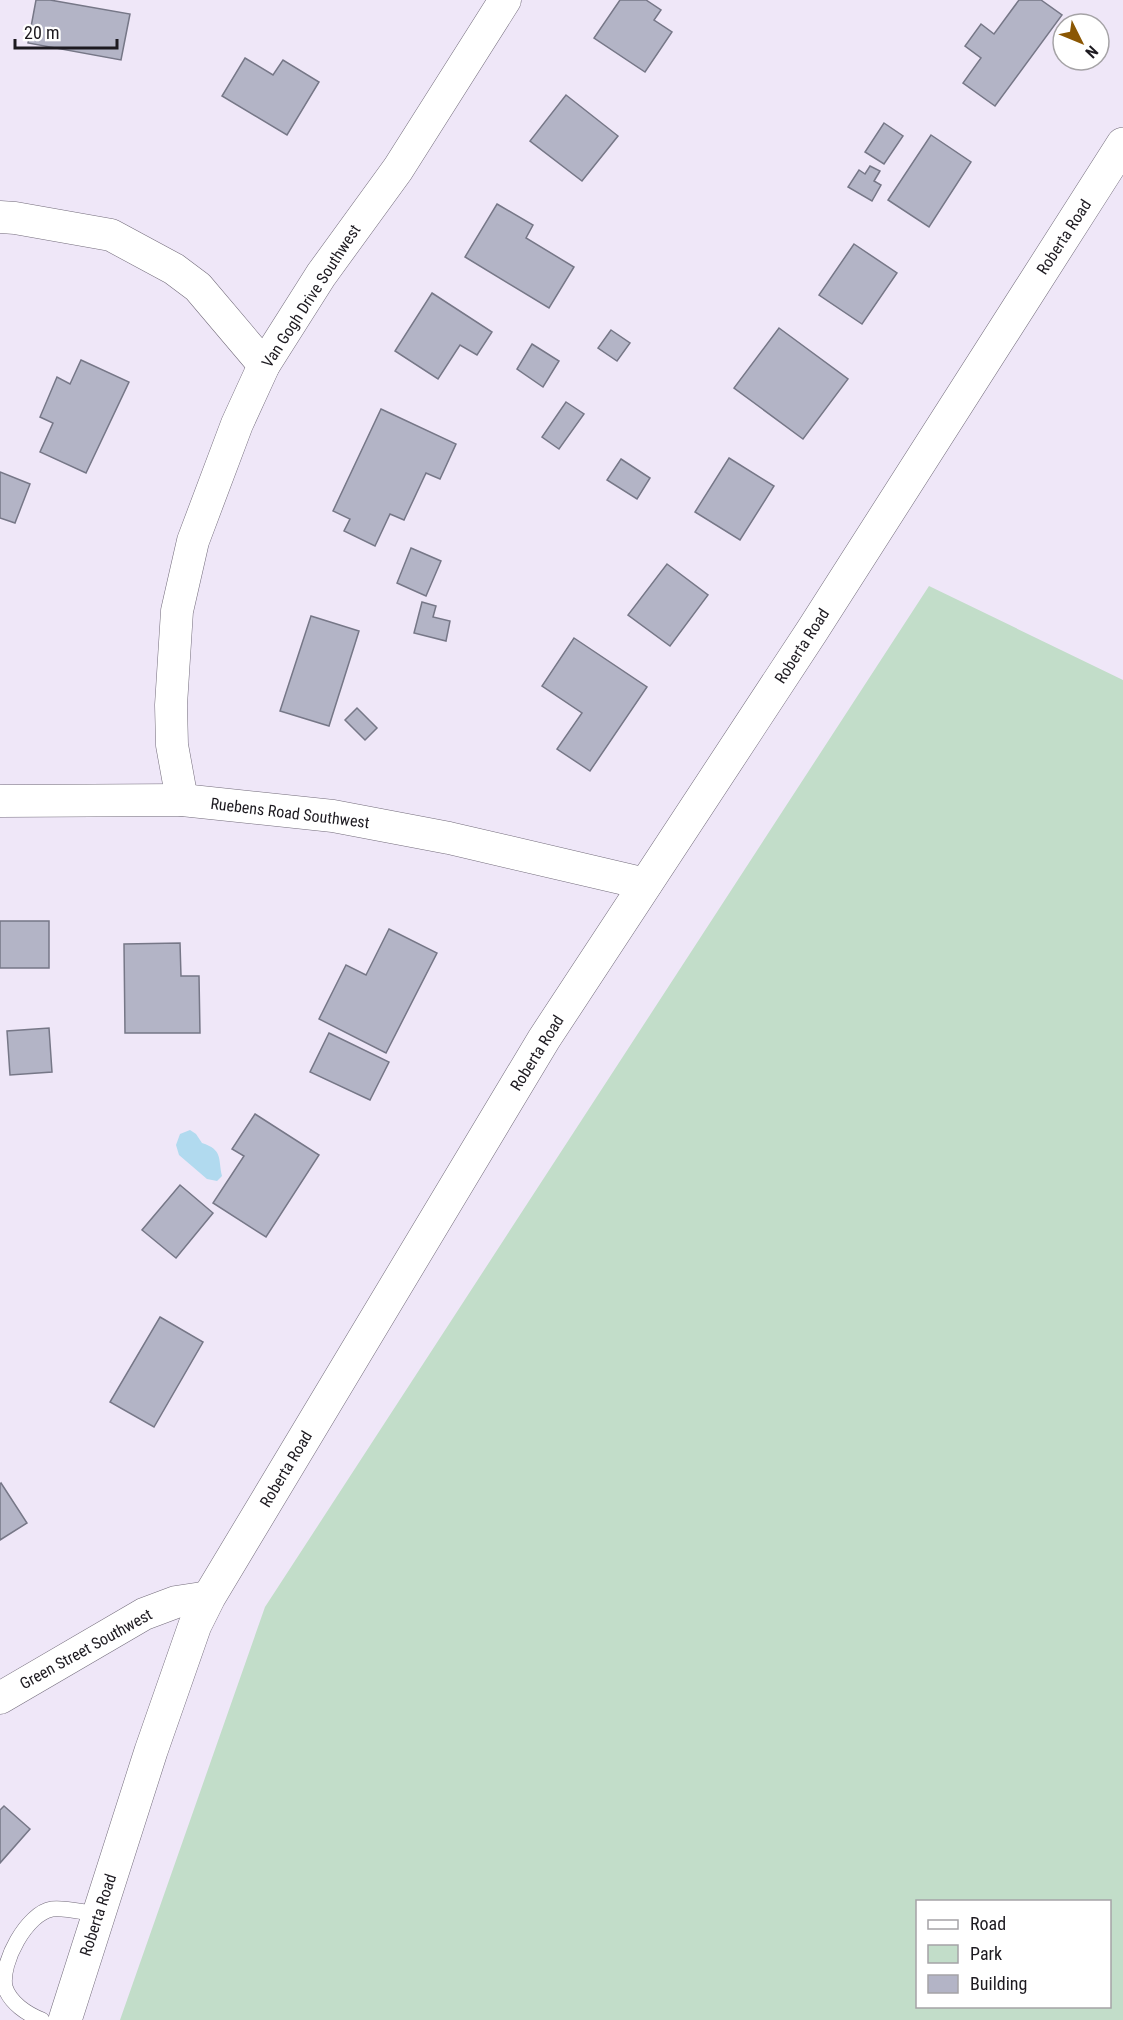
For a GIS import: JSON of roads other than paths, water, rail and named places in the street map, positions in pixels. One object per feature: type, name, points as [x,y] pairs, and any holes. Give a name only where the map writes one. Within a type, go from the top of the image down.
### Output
[{"type":"street","name":"Van Gogh Drive Southwest","points":[[182,800],[172,745],[171,705],[177,611],[193,542],[237,424],[264,365],[321,275],[398,169],[505,0]]},
{"type":"street","name":"Roberta Road","points":[[64,2020],[151,1751],[195,1625],[209,1597],[544,1039],[812,631],[1123,144]]},
{"type":"street","points":[[0,217],[111,235],[174,269],[198,287],[264,365]]},
{"type":"street","name":"Ruebens Road Southwest","points":[[0,801],[182,800],[333,816],[450,838],[646,884]]},
{"type":"street","name":"Green Street Southwest","points":[[0,1698],[144,1614],[176,1602],[209,1597]]},
{"type":"lane","points":[[42,2020],[29,2014],[15,2003],[5,1987],[6,1954],[32,1920],[52,1909],[98,1914]]},
{"type":"water","points":[[190,1130],[202,1143],[217,1152],[222,1176],[217,1181],[207,1179],[179,1155],[176,1145],[180,1134]]}]
